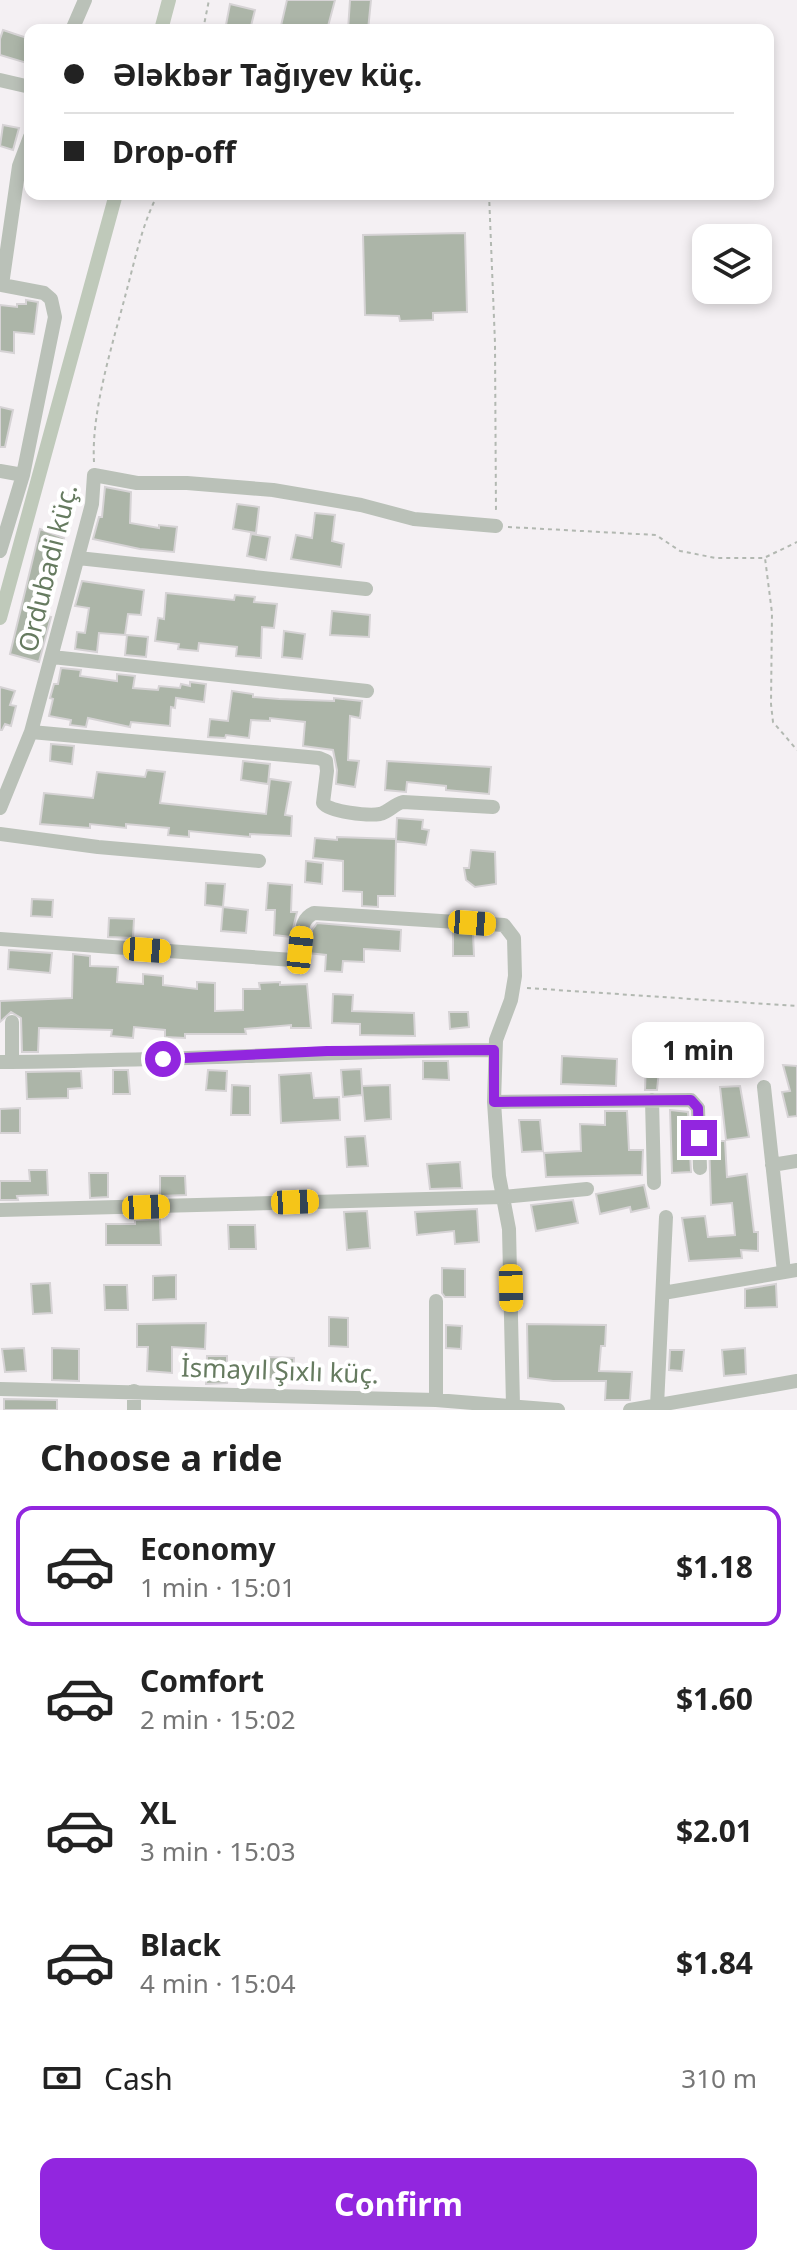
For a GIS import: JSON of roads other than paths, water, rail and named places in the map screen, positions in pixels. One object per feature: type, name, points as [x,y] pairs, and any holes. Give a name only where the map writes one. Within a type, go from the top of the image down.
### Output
[{"type":"street","points":[[74,24],[80,1]]},
{"type":"street","points":[[0,80],[24,86]]},
{"type":"street","points":[[0,551],[23,475],[55,317],[51,299],[44,293],[1,284],[19,166],[24,153]]},
{"type":"street","points":[[0,471],[23,475]]},
{"type":"street","name":"Ordubadi küç.","points":[[0,808],[31,732],[92,504],[94,475],[137,483],[187,483],[273,490],[361,505],[414,519],[496,526]]},
{"type":"street","points":[[78,558],[366,589]]},
{"type":"street","points":[[52,657],[367,691]]},
{"type":"street","points":[[31,732],[319,758],[326,761],[327,771],[323,803],[335,810],[380,814],[403,802],[493,807]]},
{"type":"street","points":[[0,834],[98,847],[259,861]]},
{"type":"street","points":[[0,939],[293,960],[300,950],[303,923],[307,916],[314,913],[504,925],[514,938],[514,987],[494,1050],[494,1102],[495,1138],[509,1229],[513,1405]]},
{"type":"street","points":[[12,1022],[6,1062],[223,1058],[327,1051],[494,1050]]},
{"type":"street","points":[[663,1293],[790,1271],[772,1165],[764,1087]]},
{"type":"street","points":[[652,1100],[654,1183]]},
{"type":"street","points":[[494,1102],[691,1100],[696,1103],[700,1168]]},
{"type":"street","points":[[772,1165],[797,1161]]},
{"type":"street","points":[[0,1210],[503,1197],[587,1189]]},
{"type":"street","points":[[657,1406],[666,1217]]},
{"type":"street","points":[[436,1301],[436,1400]]},
{"type":"street","points":[[630,1410],[797,1381]]},
{"type":"street","name":"İsmayıl Şıxlı küç.","points":[[0,1389],[436,1400],[558,1410]]},
{"type":"street","points":[[134,1391],[134,1410]]},
{"type":"waterway","points":[[163,24],[169,0]]},
{"type":"waterway","points":[[0,618],[114,200]]}]
